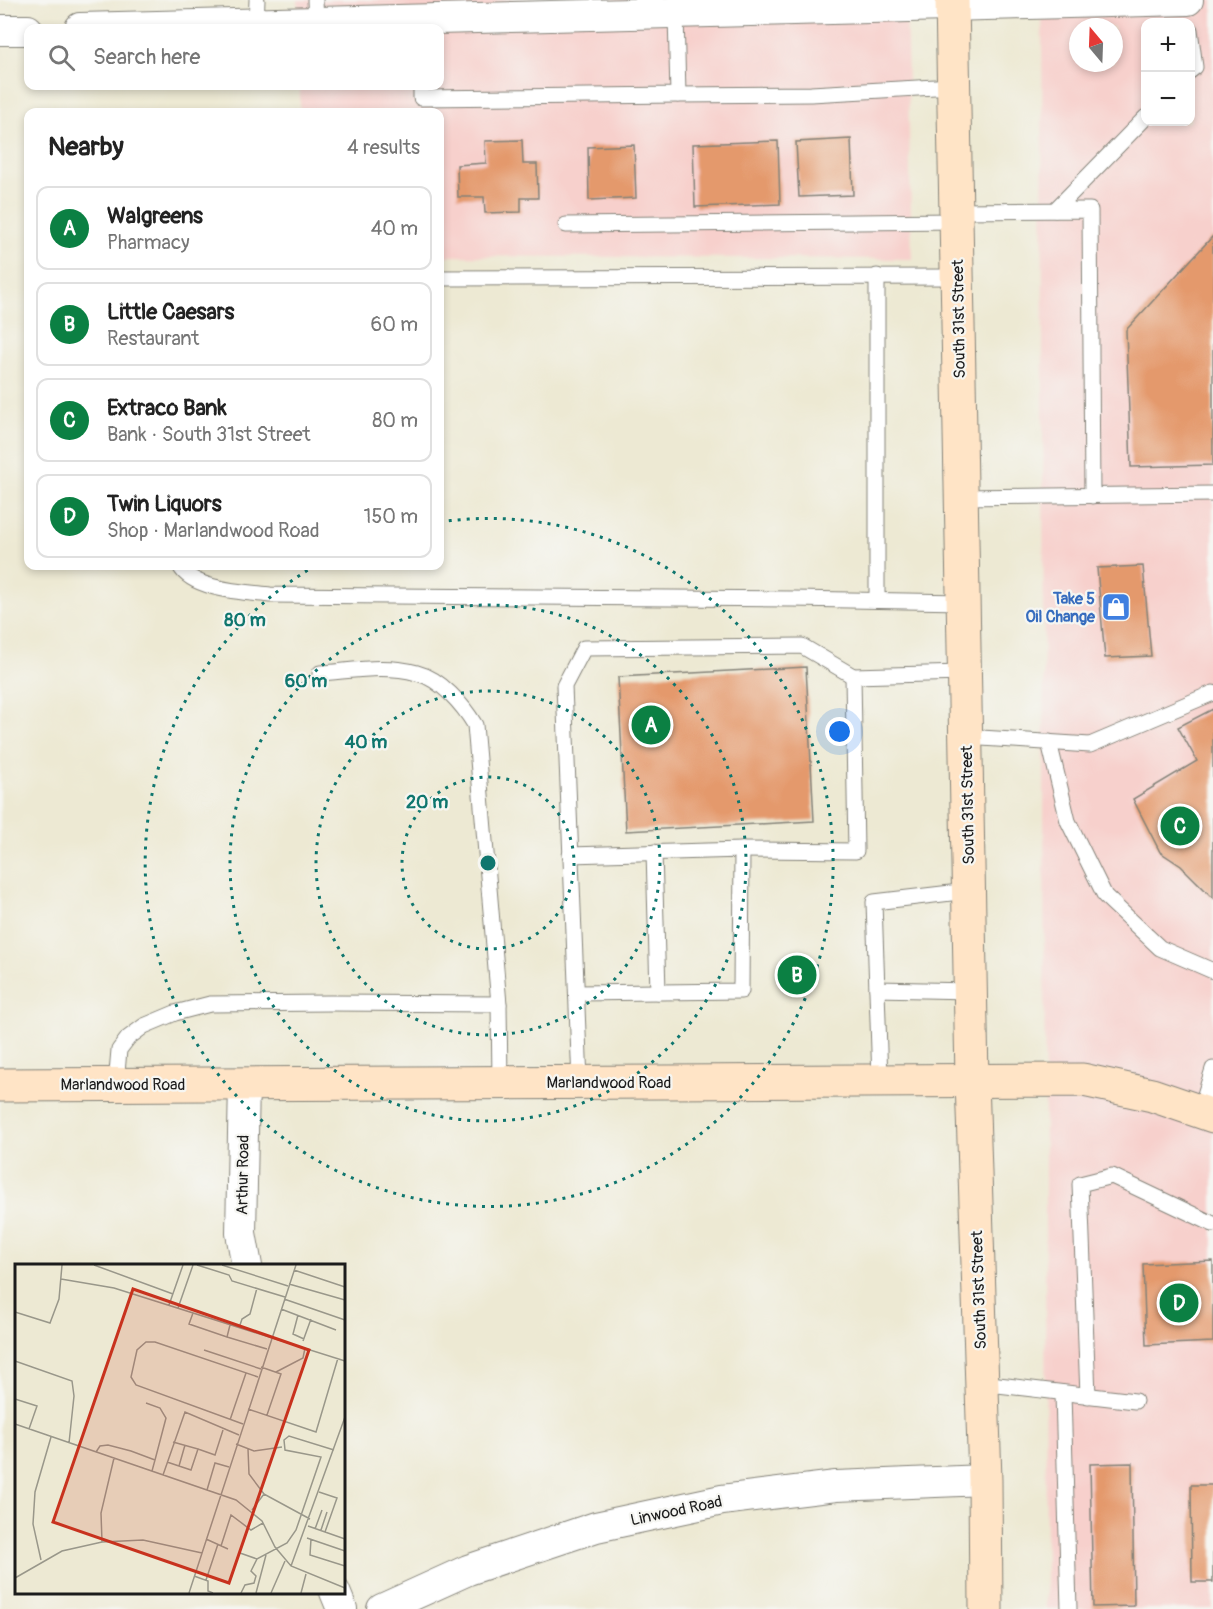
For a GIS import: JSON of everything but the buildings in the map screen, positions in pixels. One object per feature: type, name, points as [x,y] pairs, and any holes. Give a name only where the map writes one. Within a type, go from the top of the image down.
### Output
[{"type":"main road","name":"South 31st Street","points":[[952,4],[963,674],[986,1609]]},
{"type":"main road","name":"Marlandwood Road","points":[[0,1085],[1083,1080],[1152,1095],[1206,1113]]},
{"type":"street","points":[[124,24],[257,12],[316,11],[419,24],[676,14],[737,6],[1173,0]]},
{"type":"street","points":[[0,30],[24,30]]},
{"type":"street","name":"Arthur Road","points":[[244,1083],[241,1233],[247,1264]]},
{"type":"street","name":"Linwood Road","points":[[382,1609],[468,1570],[596,1527],[722,1500],[836,1486],[984,1480]]},
{"type":"street","points":[[335,1594],[342,1609]]},
{"type":"lane","points":[[1173,0],[1187,18]]},
{"type":"lane","points":[[676,14],[678,95]]},
{"type":"lane","points":[[421,90],[421,98],[821,93],[953,86]]},
{"type":"lane","points":[[1054,210],[1141,122]]},
{"type":"lane","points":[[566,225],[956,216],[1090,210],[1092,496]]},
{"type":"lane","points":[[877,276],[877,600]]},
{"type":"lane","points":[[444,278],[957,277]]},
{"type":"lane","points":[[961,497],[1213,494]]},
{"type":"lane","points":[[182,570],[200,582],[222,589],[270,595],[963,602]]},
{"type":"lane","points":[[580,1082],[564,686],[584,648],[802,646],[854,676],[963,674]]},
{"type":"lane","points":[[320,673],[379,669],[418,673],[443,688],[457,700],[475,725],[499,1005],[500,1082]]},
{"type":"lane","points":[[570,855],[742,850],[856,851],[854,676]]},
{"type":"lane","points":[[965,737],[1090,745],[1213,693]]},
{"type":"lane","points":[[1050,742],[1068,821],[1105,896],[1160,948],[1213,971]]},
{"type":"lane","points":[[576,993],[741,991],[742,850]]},
{"type":"lane","points":[[654,852],[658,992]]},
{"type":"lane","points":[[880,1080],[874,902],[968,891]]},
{"type":"lane","points":[[877,989],[970,991]]},
{"type":"lane","points":[[116,1084],[119,1050],[128,1038],[144,1026],[175,1013],[210,1004],[499,1005]]},
{"type":"lane","points":[[1206,1113],[1213,1069]]},
{"type":"lane","points":[[1088,1396],[1080,1184],[1112,1176],[1213,1224]]},
{"type":"lane","points":[[981,1383],[1135,1401]]},
{"type":"lane","points":[[1063,1393],[1069,1609]]},
{"type":"shaded area","points":[[298,0],[906,0],[912,259],[444,256],[444,108],[300,108],[300,90],[444,90],[444,24],[298,24]]},
{"type":"shaded area","points":[[1042,0],[1213,0],[1213,1609],[1046,1609]]},
{"type":"place","name":"Take 5 Oil Change","points":[[1116,607]]},
{"type":"place","name":"Walgreens","points":[[651,725]]},
{"type":"place","name":"Extraco Bank","points":[[1180,826]]},
{"type":"place","name":"Little Caesars","points":[[797,975]]},
{"type":"place","name":"Twin Liquors","points":[[1179,1303]]}]
